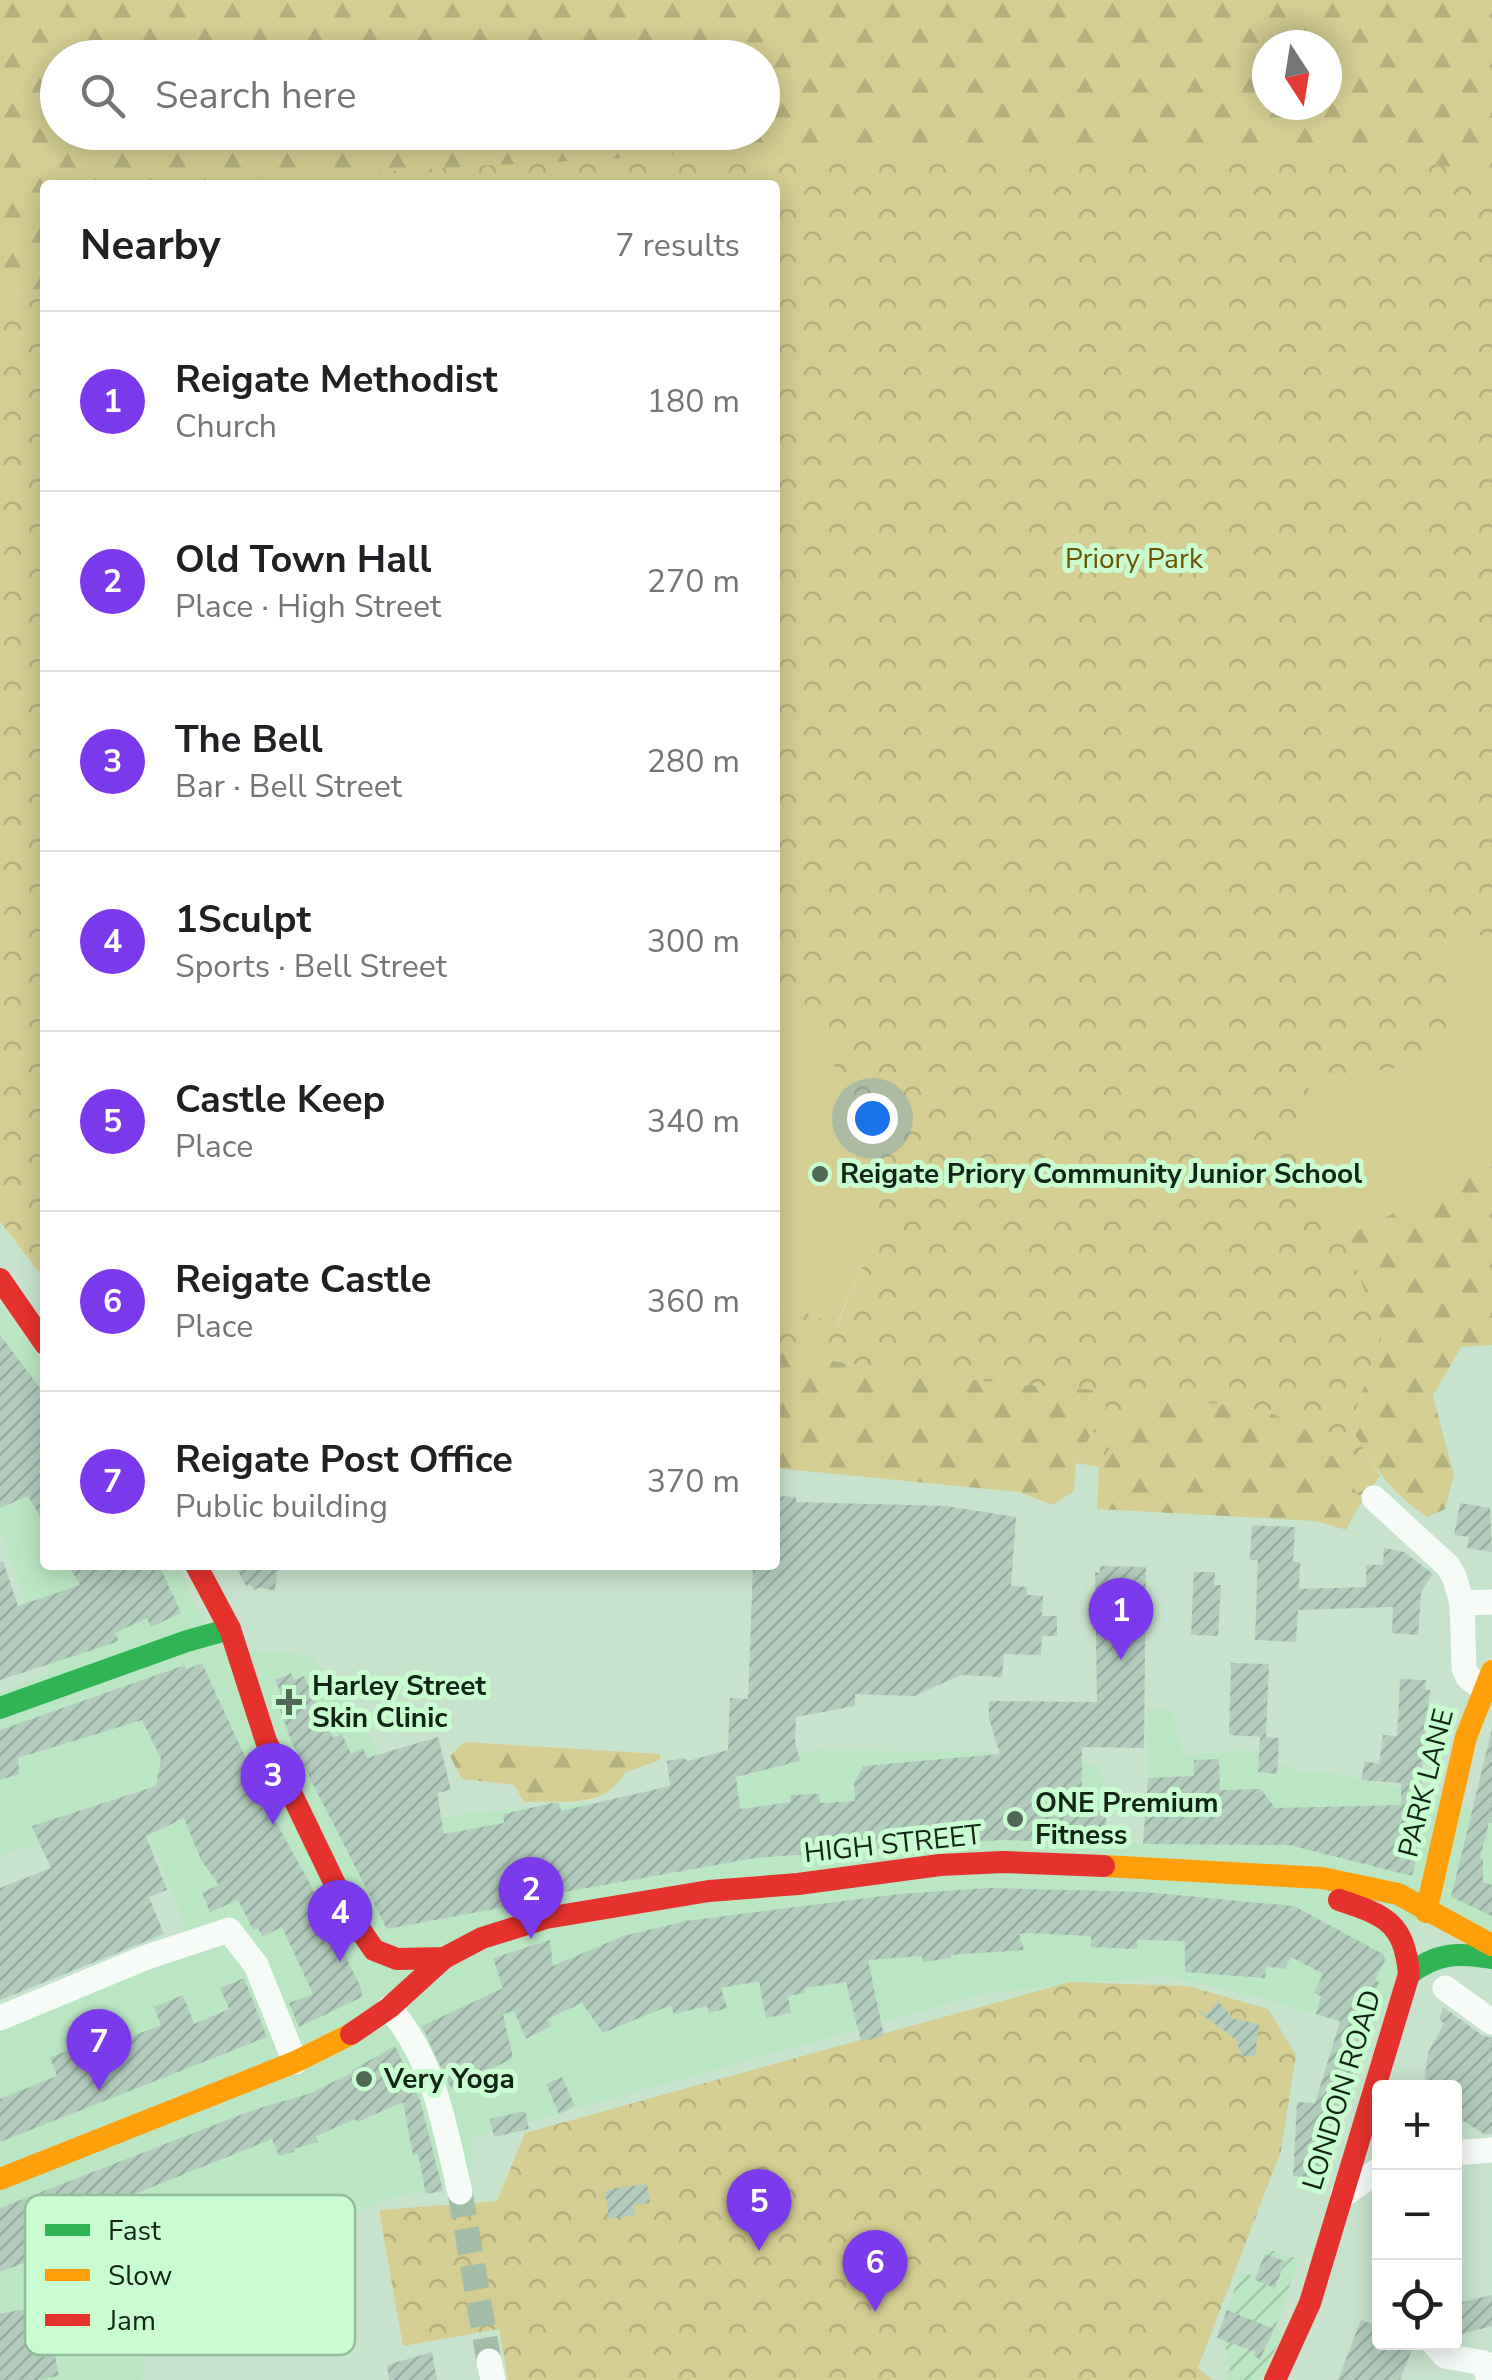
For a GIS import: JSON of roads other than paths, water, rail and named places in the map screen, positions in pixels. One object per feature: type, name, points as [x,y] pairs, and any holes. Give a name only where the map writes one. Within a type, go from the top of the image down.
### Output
[{"type":"main road","points":[[0,1279],[40,1337]]},
{"type":"main road","points":[[199,1570],[230,1629],[266,1741],[349,1913],[374,1950],[396,1959],[444,1958]]},
{"type":"main road","points":[[187,1640],[210,1616],[212,1591]]},
{"type":"main road","points":[[0,1708],[187,1640],[230,1629]]},
{"type":"main road","name":"PARK LANE","points":[[1426,1912],[1452,1791],[1488,1680]]},
{"type":"main road","name":"HIGH STREET","points":[[0,2179],[294,2062],[355,2032],[444,1958],[482,1938],[546,1918],[709,1892],[940,1865],[1042,1863],[1253,1872],[1322,1878],[1398,1894],[1492,1945]]},
{"type":"main road","name":"LONDON ROAD","points":[[1276,2380],[1310,2304],[1410,1974],[1405,1940],[1389,1920],[1316,1893],[1293,1876]]},
{"type":"main road","points":[[1398,1894],[1410,1893],[1432,1882]]},
{"type":"main road","points":[[1410,1974],[1425,1961],[1454,1951],[1492,1958]]},
{"type":"street","points":[[1374,1498],[1448,1566],[1462,1603],[1464,1668],[1468,1677],[1488,1680]]},
{"type":"street","points":[[1462,1603],[1492,1602]]},
{"type":"street","points":[[0,2018],[148,1957],[229,1930],[256,1964],[294,2062]]},
{"type":"street","points":[[1446,1988],[1492,2022]]},
{"type":"street","points":[[388,2008],[412,2038],[436,2087],[460,2192]]},
{"type":"street","points":[[1462,2152],[1492,2150]]},
{"type":"street","points":[[1341,2196],[1379,2170]]},
{"type":"street","points":[[1439,2350],[1445,2356],[1488,2367]]},
{"type":"tunnel","points":[[460,2192],[489,2361]]},
{"type":"place","name":"Reigate Priory Community Junior School","points":[[820,1174]]},
{"type":"place","name":"Reigate Methodist","points":[[1121,1660]]},
{"type":"place","name":"Harley Street Skin Clinic","points":[[289,1702]]},
{"type":"place","name":"ONE Premium Fitness","points":[[1015,1819]]},
{"type":"place","name":"The Bell","points":[[273,1825]]},
{"type":"place","name":"Old Town Hall","points":[[531,1939]]},
{"type":"place","name":"1Sculpt","points":[[340,1962]]},
{"type":"place","name":"Very Yoga","points":[[364,2079]]},
{"type":"place","name":"Reigate Post Office","points":[[99,2091]]},
{"type":"place","name":"Castle Keep","points":[[759,2251]]},
{"type":"place","name":"Reigate Castle","points":[[875,2312]]},
{"type":"park label","name":"Priory Park","points":[[1134,559]]}]
